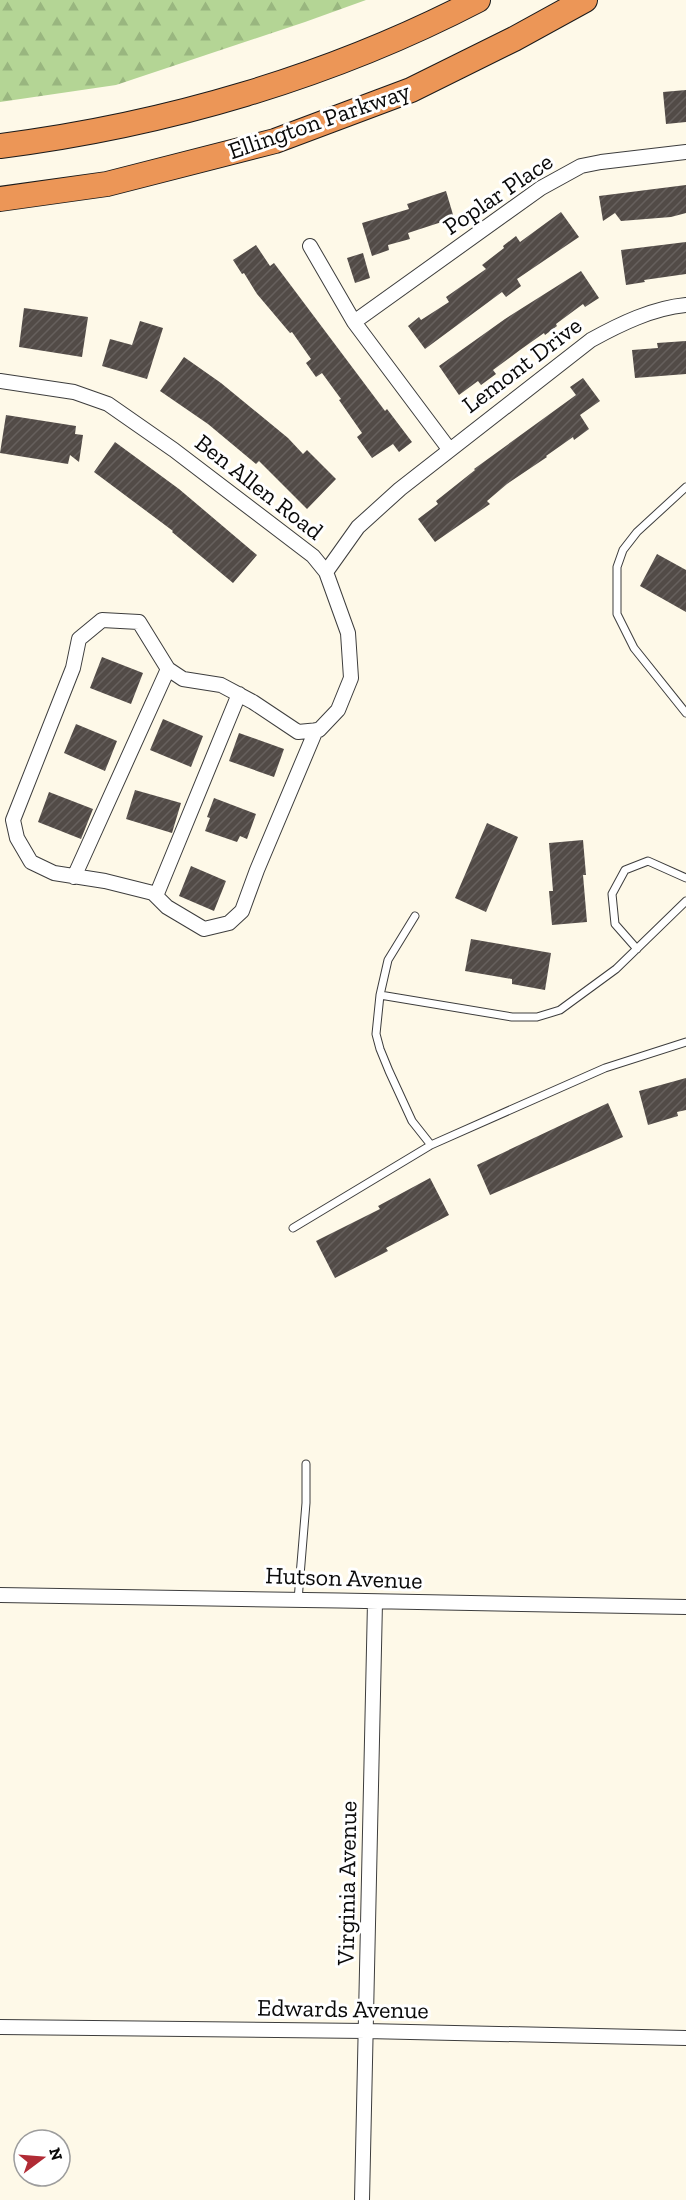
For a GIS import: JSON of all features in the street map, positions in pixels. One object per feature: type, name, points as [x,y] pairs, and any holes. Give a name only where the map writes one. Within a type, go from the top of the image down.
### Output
[{"type":"highway","name":"Ellington Parkway","points":[[0,146],[84,134],[145,121],[249,93],[394,41],[478,0]]},
{"type":"highway","name":"Ellington Parkway","points":[[0,199],[107,184],[275,141],[411,90],[514,39],[585,0]]},
{"type":"street","name":"Poplar Place","points":[[354,322],[541,188],[581,166],[686,152]]},
{"type":"street","points":[[310,246],[354,322],[449,449]]},
{"type":"street","name":"Lemont Drive","points":[[326,573],[358,527],[400,489],[591,340],[615,327],[669,306],[686,305]]},
{"type":"street","name":"Ben Allen Road","points":[[0,381],[74,392],[108,404],[174,450],[313,556],[326,573],[348,633],[351,678],[338,710],[319,730],[316,730]]},
{"type":"street","points":[[102,620],[139,622],[168,669],[183,679],[221,685],[253,702],[298,732],[316,730],[242,911],[229,923],[204,929],[167,907],[153,893],[105,881],[54,873],[32,862],[17,838],[13,820],[73,668],[79,639],[102,620]]},
{"type":"street","points":[[74,876],[168,669]]},
{"type":"street","points":[[156,896],[239,694]]},
{"type":"street","name":"Hutson Avenue","points":[[0,1595],[686,1607]]},
{"type":"street","name":"Virginia Avenue","points":[[362,2200],[375,1602]]},
{"type":"street","name":"Edwards Avenue","points":[[0,2027],[366,2031],[686,2038]]},
{"type":"lane","points":[[686,487],[637,532],[623,550],[617,567],[617,614],[634,648],[686,713]]},
{"type":"lane","points":[[637,949],[615,924],[612,894],[625,870],[648,861],[686,878]]},
{"type":"lane","points":[[380,995],[512,1017],[537,1017],[560,1010],[616,969],[686,901]]},
{"type":"lane","points":[[415,916],[388,960],[380,995],[376,1034],[380,1049],[412,1121],[431,1146]]},
{"type":"lane","points":[[292,1228],[431,1146],[605,1068],[686,1042]]},
{"type":"lane","points":[[298,1600],[306,1503],[306,1464]]},
{"type":"green space","points":[[0,0],[366,0],[116,85],[0,102]]},
{"type":"building","points":[[686,90],[686,122],[666,124],[663,92]]},
{"type":"building","points":[[686,185],[686,213],[671,217],[621,221],[615,213],[603,221],[599,196]]},
{"type":"building","points":[[446,191],[454,218],[408,233],[410,239],[388,245],[389,250],[372,256],[362,223],[409,209],[407,204]]},
{"type":"building","points":[[561,212],[579,237],[517,279],[521,286],[506,297],[502,292],[425,349],[408,326],[419,317],[421,320],[449,302],[446,297],[486,269],[482,265],[516,236],[520,242]]},
{"type":"building","points":[[686,242],[686,274],[626,285],[621,250]]},
{"type":"building","points":[[256,245],[270,266],[274,263],[385,411],[387,409],[412,442],[399,452],[393,444],[372,458],[357,437],[362,433],[339,400],[341,399],[322,373],[316,377],[306,363],[311,359],[292,332],[290,333],[257,294],[244,273],[242,274],[233,260]]},
{"type":"building","points":[[363,253],[370,278],[355,283],[347,258]]},
{"type":"building","points":[[581,271],[599,298],[585,307],[583,304],[545,335],[544,333],[520,350],[493,370],[496,374],[481,385],[478,381],[459,395],[439,366],[505,319]]},
{"type":"building","points":[[24,308],[88,317],[82,357],[19,347]]},
{"type":"building","points":[[140,321],[163,328],[147,379],[102,366],[110,339],[132,345]]},
{"type":"building","points":[[686,341],[686,374],[635,378],[632,350],[658,348],[657,343]]},
{"type":"building","points":[[184,357],[221,383],[288,438],[303,454],[307,450],[336,479],[307,509],[259,461],[256,464],[208,424],[160,391]]},
{"type":"building","points":[[583,378],[600,401],[580,415],[589,429],[574,440],[573,437],[507,484],[487,501],[490,504],[435,542],[418,519],[438,504],[436,501],[474,469],[576,395],[570,387]]},
{"type":"building","points":[[6,415],[76,426],[75,434],[83,435],[79,462],[70,455],[68,464],[0,453]]},
{"type":"building","points":[[115,442],[179,489],[257,555],[233,583],[173,531],[94,472]]},
{"type":"building","points":[[657,554],[686,570],[686,612],[640,586]]},
{"type":"building","points":[[102,657],[143,673],[131,704],[90,688]]},
{"type":"building","points":[[163,719],[203,736],[191,767],[150,750]]},
{"type":"building","points":[[76,724],[117,741],[105,771],[64,753]]},
{"type":"building","points":[[239,733],[284,749],[274,777],[229,761]]},
{"type":"building","points":[[135,790],[181,803],[172,833],[126,819]]},
{"type":"building","points":[[49,792],[93,809],[81,839],[38,822]]},
{"type":"building","points":[[214,798],[256,814],[247,839],[240,836],[237,842],[205,831]]},
{"type":"building","points":[[487,823],[518,837],[486,912],[455,898]]},
{"type":"building","points":[[583,840],[587,922],[552,925],[549,891],[553,891],[549,843]]},
{"type":"building","points":[[191,866],[226,881],[214,911],[179,896]]},
{"type":"building","points":[[471,939],[551,953],[545,990],[512,984],[512,979],[465,971]]},
{"type":"building","points":[[686,1078],[686,1110],[677,1112],[678,1116],[648,1125],[639,1091]]},
{"type":"building","points":[[608,1103],[623,1137],[490,1195],[477,1165]]},
{"type":"building","points":[[430,1178],[449,1215],[386,1248],[388,1251],[335,1278],[316,1241],[380,1209],[378,1206]]}]
